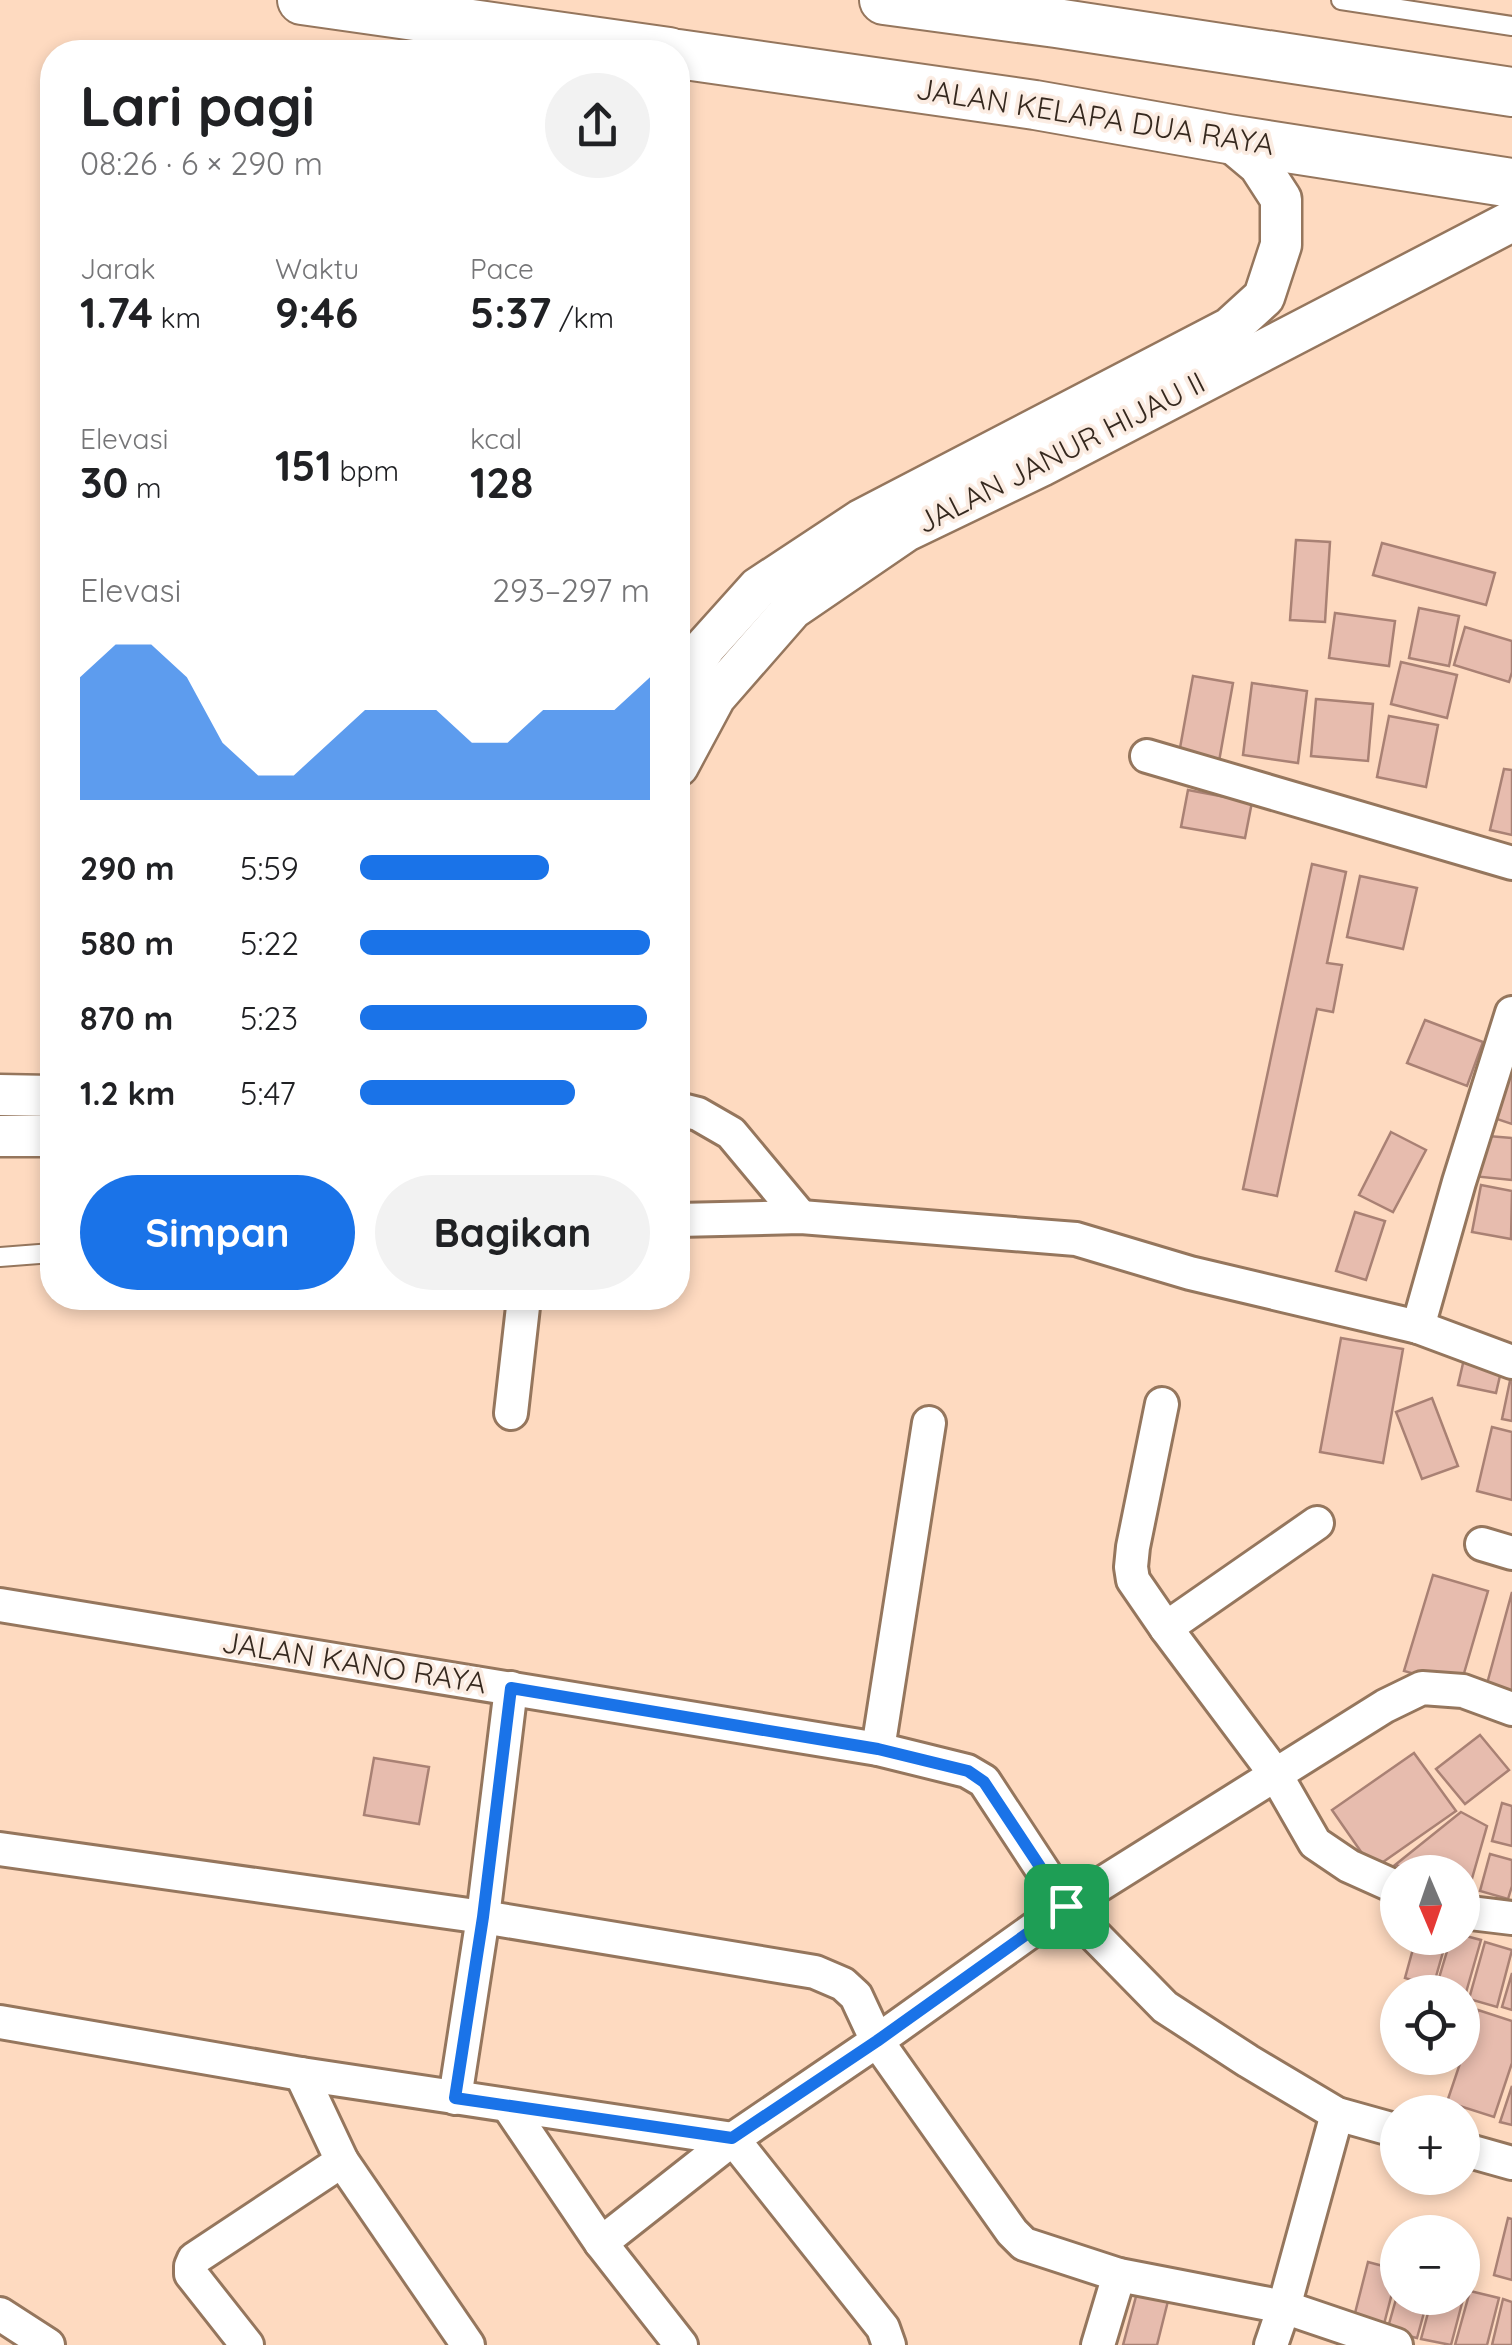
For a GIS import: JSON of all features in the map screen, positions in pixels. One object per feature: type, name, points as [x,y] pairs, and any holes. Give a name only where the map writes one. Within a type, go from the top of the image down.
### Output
[{"type":"main road","points":[[302,0],[584,40]]},
{"type":"main road","points":[[884,0],[1056,11],[1512,92]]},
{"type":"main road","name":"JALAN KELAPA DUA RAYA","points":[[690,56],[1036,105],[1512,183]]},
{"type":"street","name":"JALAN JANUR HIJAU II","points":[[690,670],[705,647],[758,588],[861,520],[1230,328],[1264,297],[1280,245],[1281,198],[1258,165],[1228,139]]},
{"type":"street","name":"JALAN JANUR HIJAU II","points":[[690,744],[716,697],[792,609],[906,531],[1041,466],[1512,221]]},
{"type":"street","points":[[1147,756],[1512,863]]},
{"type":"street","points":[[1418,1327],[1512,1013]]},
{"type":"street","points":[[0,1095],[40,1096]]},
{"type":"street","points":[[690,1112],[731,1133],[801,1216]]},
{"type":"street","points":[[0,1136],[40,1136]]},
{"type":"street","points":[[690,1220],[801,1216],[1076,1239],[1190,1273],[1418,1327],[1512,1362]]},
{"type":"street","points":[[511,1413],[523,1310]]},
{"type":"street","points":[[1162,1404],[1131,1566],[1133,1580],[1276,1775],[1315,1844],[1348,1866],[1380,1880]]},
{"type":"street","points":[[878,1749],[929,1423]]},
{"type":"street","points":[[1166,1628],[1317,1523]]},
{"type":"street","name":"JALAN KANO RAYA","points":[[0,1605],[878,1749],[968,1771],[984,1782],[1066,1906],[1165,2007],[1336,2114],[1380,2126]]},
{"type":"street","points":[[455,2098],[483,1917],[511,1688]]},
{"type":"street","points":[[601,2243],[732,2138],[877,2041],[1066,1906],[1386,1706],[1422,1688],[1463,1691],[1512,1709]]},
{"type":"street","points":[[0,1849],[483,1917],[815,1972],[843,1984],[856,1996],[877,2041],[1024,2244],[1119,2275],[1284,2307],[1396,2345]]},
{"type":"street","points":[[1480,1914],[1512,1918]]},
{"type":"street","points":[[0,2022],[301,2074],[732,2138],[883,2328],[889,2345]]},
{"type":"street","points":[[301,2074],[342,2162],[468,2345]]},
{"type":"street","points":[[509,2106],[601,2243],[680,2345]]},
{"type":"street","points":[[1271,2345],[1336,2114]]},
{"type":"street","points":[[1480,2155],[1512,2164]]},
{"type":"street","points":[[246,2345],[191,2274],[192,2262],[342,2162]]},
{"type":"street","points":[[1098,2345],[1119,2275]]},
{"type":"street","points":[[0,2314],[48,2345]]},
{"type":"lane","points":[[1341,0],[1512,26]]},
{"type":"lane","points":[[0,1257],[40,1254]]},
{"type":"building","points":[[1296,540],[1330,542],[1325,622],[1290,620]]},
{"type":"building","points":[[1382,543],[1495,573],[1486,605],[1373,575]]},
{"type":"building","points":[[1419,608],[1459,616],[1449,666],[1409,658]]},
{"type":"building","points":[[1335,613],[1395,621],[1389,666],[1329,658]]},
{"type":"building","points":[[1465,627],[1512,641],[1509,682],[1454,665]]},
{"type":"building","points":[[1401,662],[1457,675],[1447,718],[1391,704]]},
{"type":"building","points":[[1193,676],[1233,683],[1218,767],[1178,759]]},
{"type":"building","points":[[1252,683],[1307,691],[1298,763],[1243,755]]},
{"type":"building","points":[[1316,699],[1373,704],[1368,761],[1311,756]]},
{"type":"building","points":[[1389,716],[1438,725],[1426,787],[1377,777]]},
{"type":"building","points":[[1504,769],[1512,770],[1512,835],[1490,830]]},
{"type":"building","points":[[1188,790],[1252,802],[1245,838],[1181,827]]},
{"type":"building","points":[[1312,864],[1346,872],[1327,963],[1342,965],[1333,1012],[1317,1009],[1277,1196],[1243,1189]]},
{"type":"building","points":[[1360,876],[1417,888],[1403,949],[1347,937]]},
{"type":"building","points":[[1425,1020],[1483,1042],[1467,1086],[1407,1063]]},
{"type":"building","points":[[1512,1058],[1512,1124],[1491,1117]]},
{"type":"building","points":[[1391,1132],[1426,1150],[1393,1212],[1359,1195]]},
{"type":"building","points":[[1476,1135],[1512,1138],[1512,1180],[1472,1176]]},
{"type":"building","points":[[1481,1185],[1512,1191],[1511,1239],[1472,1232]]},
{"type":"building","points":[[1355,1212],[1385,1221],[1366,1280],[1336,1271]]},
{"type":"building","points":[[1341,1338],[1403,1349],[1383,1463],[1320,1452]]},
{"type":"building","points":[[1464,1359],[1502,1367],[1496,1393],[1458,1385]]},
{"type":"building","points":[[1512,1376],[1512,1421],[1502,1419]]},
{"type":"building","points":[[1432,1398],[1458,1466],[1422,1479],[1396,1412]]},
{"type":"building","points":[[1492,1427],[1512,1432],[1512,1500],[1477,1491]]},
{"type":"building","points":[[1433,1575],[1488,1591],[1460,1687],[1404,1671]]},
{"type":"building","points":[[1512,1592],[1512,1698],[1485,1691]]},
{"type":"building","points":[[1480,1735],[1509,1770],[1465,1804],[1436,1769]]},
{"type":"building","points":[[1414,1753],[1456,1811],[1393,1855],[1380,1855],[1380,1864],[1373,1869],[1332,1810]]},
{"type":"building","points":[[374,1758],[429,1767],[419,1824],[364,1815]]},
{"type":"building","points":[[1502,1803],[1512,1806],[1512,1846],[1492,1841]]},
{"type":"building","points":[[1461,1812],[1487,1826],[1479,1855],[1407,1855]]},
{"type":"building","points":[[1490,1854],[1512,1860],[1508,1899],[1480,1891]]},
{"type":"building","points":[[1485,1942],[1512,1950],[1497,2007],[1480,2002],[1480,1975],[1476,1975]]},
{"type":"building","points":[[1411,1955],[1442,1955],[1436,1975],[1406,1975]]},
{"type":"building","points":[[1446,1955],[1477,1955],[1471,1975],[1440,1975]]},
{"type":"building","points":[[1512,1973],[1512,2010],[1502,2007]]},
{"type":"building","points":[[1480,2011],[1512,2021],[1512,2063],[1494,2117],[1480,2113],[1480,2095],[1449,2095],[1456,2075],[1480,2075]]},
{"type":"building","points":[[1512,2086],[1512,2125],[1500,2122]]},
{"type":"building","points":[[1508,2218],[1512,2219],[1512,2280],[1494,2275]]},
{"type":"building","points":[[1368,2262],[1380,2265],[1380,2315],[1386,2315],[1383,2328],[1353,2321]]},
{"type":"building","points":[[1138,2289],[1169,2297],[1157,2345],[1123,2345]]},
{"type":"building","points":[[1480,2293],[1499,2298],[1487,2345],[1455,2345],[1463,2315],[1480,2315]]},
{"type":"building","points":[[1503,2299],[1512,2302],[1512,2345],[1492,2345]]},
{"type":"building","points":[[1392,2315],[1423,2315],[1417,2338],[1387,2331]]},
{"type":"building","points":[[1427,2315],[1459,2315],[1451,2345],[1421,2339]]},
{"type":"route","points":[[511,1688],[878,1749],[968,1771],[984,1782],[1066,1906],[877,2041],[732,2138],[455,2098],[483,1917],[511,1688]]}]
